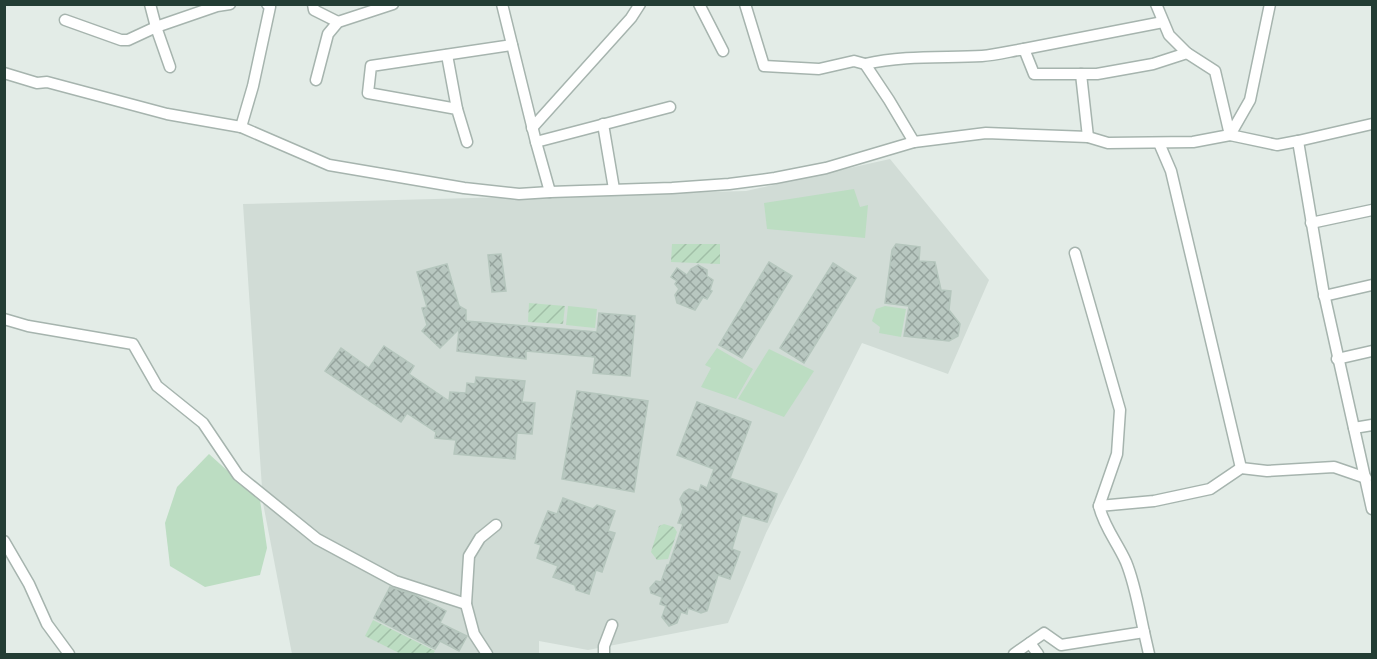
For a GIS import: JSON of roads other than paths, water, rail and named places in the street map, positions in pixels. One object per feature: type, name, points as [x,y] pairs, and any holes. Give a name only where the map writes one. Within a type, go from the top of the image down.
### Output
[{"type":"street","points":[[150,4],[170,66]]},
{"type":"street","points":[[65,20],[121,40],[128,40],[156,27],[216,6],[230,4]]},
{"type":"street","points":[[241,127],[253,86],[270,7],[267,4]]},
{"type":"street","points":[[313,4],[314,10],[338,22]]},
{"type":"street","points":[[316,80],[328,34],[338,22],[393,4]]},
{"type":"street","points":[[502,4],[550,192]]},
{"type":"street","points":[[532,128],[631,18],[640,4]]},
{"type":"street","points":[[699,4],[723,51]]},
{"type":"street","points":[[745,4],[764,66],[819,69],[854,61],[865,64],[886,59],[985,56],[1163,22]]},
{"type":"street","points":[[1156,4],[1169,35],[1187,53],[1215,71],[1230,135]]},
{"type":"street","points":[[1230,135],[1250,100],[1270,4]]},
{"type":"street","points":[[457,109],[368,93],[371,66],[512,45]]},
{"type":"street","points":[[1024,49],[1034,74],[1097,74],[1153,64],[1187,53]]},
{"type":"street","points":[[447,54],[457,109],[467,142]]},
{"type":"street","points":[[865,64],[914,142]]},
{"type":"street","points":[[4,73],[167,114],[241,127],[329,165],[464,188],[519,194],[729,184],[775,178],[826,168],[914,142],[986,133],[1088,137],[1108,143],[1193,142],[1230,135],[1277,145],[1372,124]]},
{"type":"street","points":[[1081,74],[1088,137]]},
{"type":"street","points":[[536,142],[670,107]]},
{"type":"street","points":[[603,124],[614,189]]},
{"type":"street","points":[[1298,141],[1324,296],[1372,509]]},
{"type":"street","points":[[1158,143],[1171,171],[1241,468]]},
{"type":"street","points":[[1311,223],[1372,210]]},
{"type":"street","points":[[1075,253],[1120,410],[1117,454],[1099,506],[1103,521],[1126,562],[1134,586],[1149,654]]},
{"type":"street","points":[[1324,296],[1372,285]]},
{"type":"street","points":[[4,319],[28,326],[133,344],[157,386],[203,423],[238,475],[317,540],[395,581],[466,604]]},
{"type":"street","points":[[1337,359],[1372,351]]},
{"type":"street","points":[[1354,428],[1372,425]]},
{"type":"street","points":[[1099,506],[1154,501],[1210,489],[1241,468],[1267,471],[1334,467],[1368,485]]},
{"type":"street","points":[[487,654],[474,634],[466,604],[469,556],[480,538],[496,525]]},
{"type":"street","points":[[4,541],[29,584],[47,624],[69,654]]},
{"type":"street","points":[[604,654],[604,646],[612,624]]},
{"type":"street","points":[[1014,654],[1044,633],[1061,645],[1144,632]]},
{"type":"street","points":[[1030,643],[1038,654]]}]
